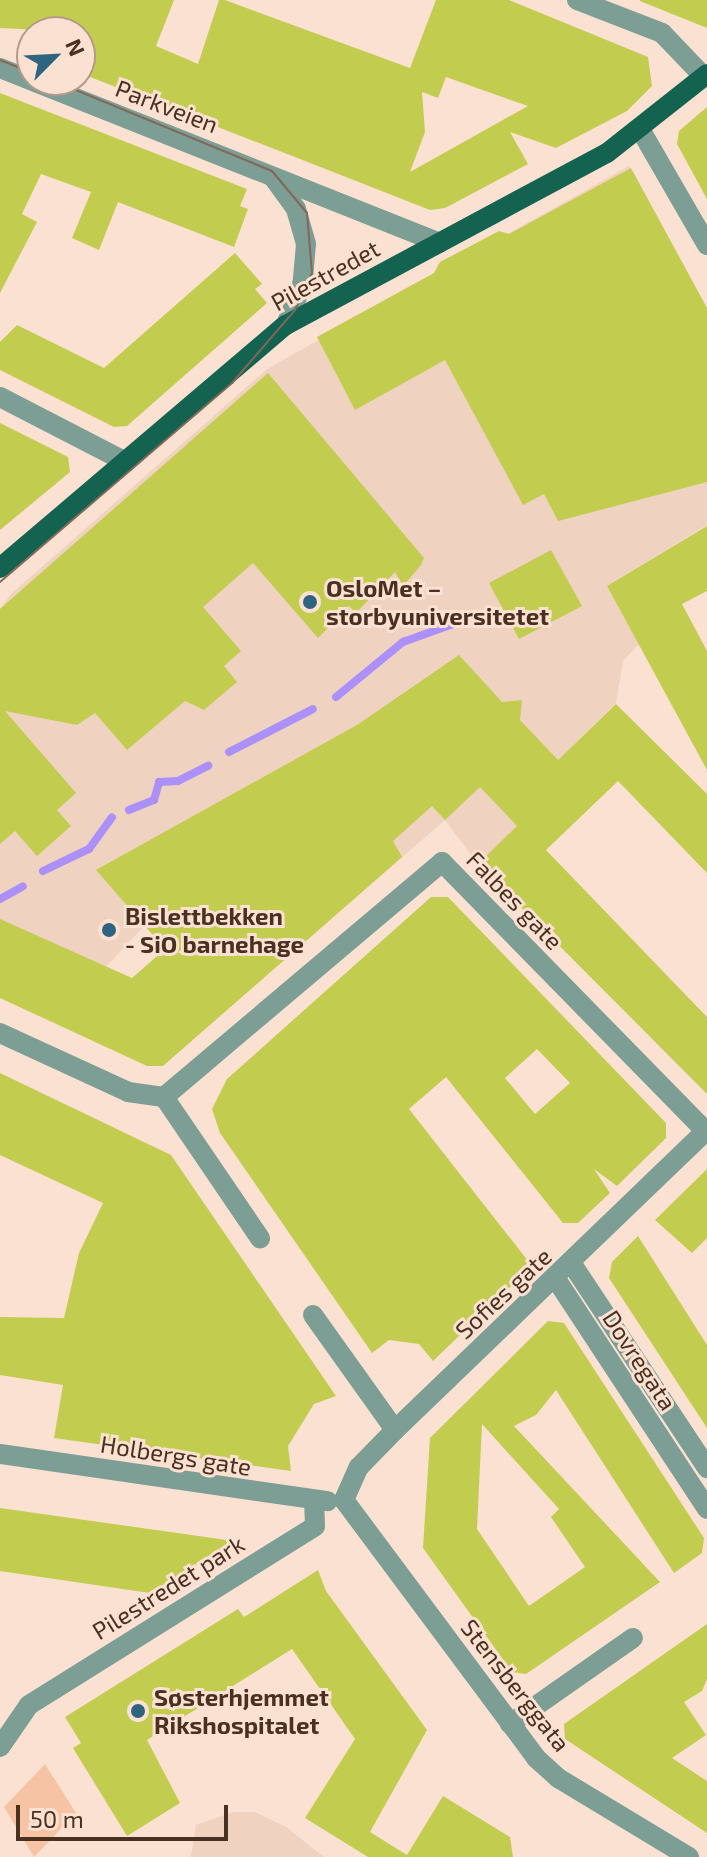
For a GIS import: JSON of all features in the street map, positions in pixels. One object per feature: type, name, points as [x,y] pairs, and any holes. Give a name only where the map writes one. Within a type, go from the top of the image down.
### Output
[{"type":"main road","name":"Pilestredet","points":[[0,568],[286,325],[567,176],[640,129],[705,75]]},
{"type":"street","points":[[577,0],[662,33],[705,75]]},
{"type":"street","name":"Parkveien","points":[[0,68],[439,243]]},
{"type":"street","points":[[640,129],[707,245]]},
{"type":"street","points":[[270,174],[296,209],[306,244],[303,282],[286,325]]},
{"type":"street","points":[[0,397],[126,462]]},
{"type":"street","name":"Falbes gate","points":[[164,1097],[442,862],[706,1131]]},
{"type":"street","points":[[0,1033],[128,1092],[164,1097],[260,1238]]},
{"type":"street","name":"Sofies gate","points":[[344,1500],[359,1467],[395,1430],[572,1264],[706,1131]]},
{"type":"street","name":"Dovregata","points":[[572,1264],[707,1468]]},
{"type":"street","name":"Dovregata","points":[[556,1279],[707,1509]]},
{"type":"street","points":[[313,1315],[395,1430]]},
{"type":"street","name":"Holbergs gate","points":[[0,1454],[314,1502],[344,1500]]},
{"type":"street","name":"Stensberggata","points":[[344,1500],[510,1724],[558,1778],[689,1857]]},
{"type":"street","name":"Pilestredet park","points":[[0,1711],[29,1705],[315,1526],[314,1502]]},
{"type":"street","points":[[510,1724],[633,1638]]},
{"type":"street","name":"Pilestredet park","points":[[0,1747],[29,1705]]},
{"type":"shaded area","name":"OsloMet – storbyuniversitetet","points":[[629,166],[707,308],[707,525],[607,586],[639,644],[623,661],[616,703],[505,812],[518,826],[478,864],[445,820],[229,1008],[145,925],[106,967],[0,998],[0,609],[10,595],[267,369]]},
{"type":"shaded area","points":[[45,1764],[76,1813],[34,1857],[4,1807]]},
{"type":"shaded area","points":[[233,1812],[255,1812],[286,1827],[324,1857],[191,1857],[196,1825]]},
{"type":"building","points":[[0,0],[174,0],[156,46],[198,64],[219,0],[225,0],[410,68],[436,0],[509,0],[648,57],[652,86],[627,111],[556,148],[510,132],[528,164],[445,208],[430,210],[96,79],[96,16],[16,16],[16,29],[0,28]],"holes":[[[446,77],[528,106],[410,172],[425,132],[422,92],[438,98]]]},
{"type":"building","points":[[640,0],[707,0],[707,28],[640,1]]},
{"type":"building","points":[[0,93],[247,189],[240,206],[248,209],[234,247],[118,202],[99,250],[72,238],[91,192],[41,174],[22,214],[37,222],[0,293]]},
{"type":"building","points":[[707,107],[707,199],[677,144],[679,131]]},
{"type":"building","points":[[631,168],[707,308],[707,482],[558,521],[544,494],[523,505],[445,360],[355,410],[317,337],[434,273],[440,262],[499,231],[509,234]]},
{"type":"building","points":[[235,253],[262,284],[255,289],[267,303],[127,426],[114,427],[0,370],[0,342],[17,325],[104,368]]},
{"type":"building","points":[[268,373],[424,558],[421,565],[403,586],[395,572],[356,613],[349,606],[318,638],[253,563],[203,607],[241,651],[224,666],[237,682],[204,710],[185,701],[127,750],[95,713],[77,725],[5,711],[76,793],[57,810],[71,826],[37,856],[15,831],[0,844],[0,609]]},
{"type":"building","points":[[0,423],[68,457],[70,472],[0,530]]},
{"type":"building","points":[[707,526],[707,591],[682,604],[707,651],[707,770],[607,586]]},
{"type":"building","points":[[551,550],[582,606],[519,639],[489,583]]},
{"type":"building","points":[[459,655],[502,702],[522,700],[520,720],[558,760],[616,704],[707,794],[707,873],[618,781],[546,850],[707,1017],[707,1094],[478,864],[517,826],[480,787],[445,820],[432,806],[393,841],[402,857],[163,1066],[147,1066],[0,998],[0,919],[132,978],[165,949],[96,870],[357,725]]},
{"type":"building","points":[[431,897],[448,897],[666,1123],[666,1138],[617,1186],[594,1169],[610,1193],[578,1223],[563,1223],[446,1077],[409,1109],[532,1266],[433,1361],[419,1344],[389,1340],[372,1353],[220,1133],[212,1109],[227,1079]],"holes":[[[537,1049],[570,1083],[535,1114],[505,1078]]]},
{"type":"building","points":[[0,1073],[171,1155],[336,1396],[314,1404],[288,1446],[291,1471],[54,1438],[63,1385],[0,1375],[0,1317],[64,1318],[79,1253],[103,1203],[0,1155]]},
{"type":"building","points":[[707,1169],[707,1238],[692,1253],[655,1220]]},
{"type":"building","points":[[638,1236],[707,1345],[707,1428],[609,1278],[612,1262]]},
{"type":"building","points":[[548,1321],[564,1323],[704,1538],[702,1553],[674,1573],[556,1390],[536,1415],[514,1426],[660,1582],[526,1674],[512,1672],[423,1548],[430,1438]],"holes":[[[482,1424],[559,1509],[551,1517],[585,1567],[529,1606],[477,1529]]]},
{"type":"building","points":[[0,1508],[234,1541],[150,1593],[0,1571]]},
{"type":"building","name":"Søsterhjemmet Rikshospitalet","points":[[318,1570],[326,1591],[427,1730],[370,1832],[407,1855],[443,1796],[510,1837],[513,1857],[368,1857],[305,1818],[355,1739],[292,1649],[147,1740],[180,1803],[127,1836],[73,1748],[81,1743],[65,1717],[238,1609],[244,1617]]},
{"type":"building","points":[[707,1624],[707,1679],[702,1691],[684,1702],[706,1735],[672,1758],[707,1781],[707,1833],[565,1739],[564,1724]]},
{"type":"waterway","points":[[336,697],[403,642],[464,620]]},
{"type":"waterway","points":[[229,752],[313,709]]},
{"type":"waterway","points":[[129,810],[154,800],[159,782],[178,781],[208,766]]},
{"type":"waterway","points":[[43,871],[89,849],[112,817]]},
{"type":"waterway","points":[[0,899],[23,886]]},
{"type":"tram line","points":[[0,60],[16,66]]},
{"type":"tram line","points":[[0,582],[232,383],[295,310],[312,273],[307,213],[272,171],[90,96]]},
{"type":"place","name":"OsloMet – storbyuniversitetet","points":[[310,602]]},
{"type":"place","name":"Bislettbekken - SiO barnehage","points":[[109,930]]},
{"type":"place","name":"Søsterhjemmet Rikshospitalet","points":[[138,1711]]}]
